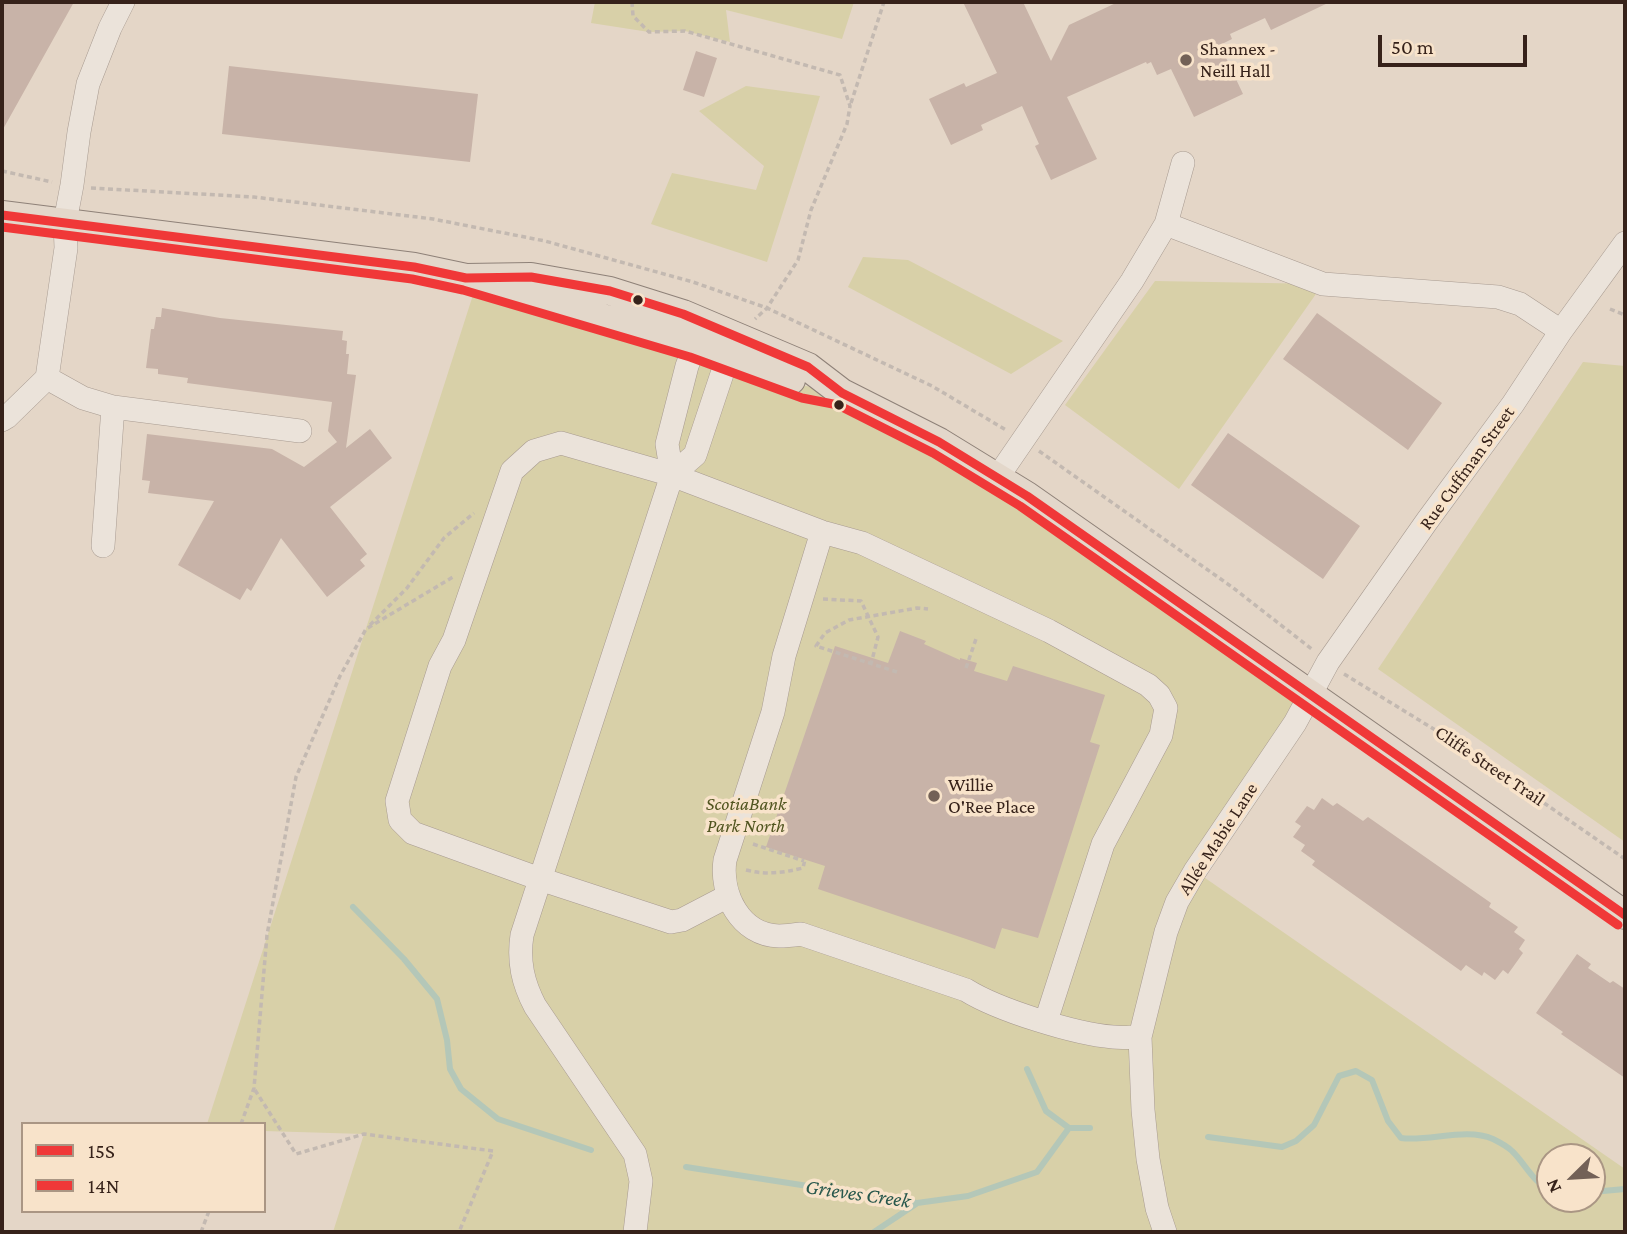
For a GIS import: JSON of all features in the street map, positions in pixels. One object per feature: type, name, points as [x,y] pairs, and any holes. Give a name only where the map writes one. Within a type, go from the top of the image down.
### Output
[{"type":"main road","points":[[2,215],[414,267],[466,278],[695,344],[731,346],[808,367],[842,393],[939,442],[1027,496],[1625,915]]},
{"type":"main road","points":[[466,278],[531,277],[610,292],[695,344]]},
{"type":"street","points":[[2,420],[47,378],[66,248],[65,222],[79,132],[89,84],[110,27],[123,2]]},
{"type":"street","points":[[997,478],[1132,281],[1166,224],[1183,163]]},
{"type":"street","points":[[1166,224],[1324,284],[1498,297],[1520,304],[1561,331]]},
{"type":"street","name":"Rue Cuffman Street","points":[[1311,694],[1328,662],[1625,243]]},
{"type":"street","points":[[635,1232],[641,1181],[635,1154],[543,1019],[524,986],[520,949],[522,935],[672,475],[667,444],[695,344]]},
{"type":"street","points":[[672,475],[695,455],[731,346]]},
{"type":"street","points":[[47,378],[83,398],[113,407],[300,431]]},
{"type":"street","points":[[103,546],[113,407]]},
{"type":"street","points":[[728,896],[682,920],[671,922],[413,833],[400,820],[397,801],[405,773],[440,666],[454,640],[503,505],[512,471],[534,451],[547,445],[561,443],[672,475],[822,533],[862,543],[1049,631],[1148,685],[1159,695],[1166,708],[1161,735],[1103,844],[1046,1021]]},
{"type":"street","points":[[822,533],[785,656],[772,712],[724,860],[723,874],[728,896],[745,923],[777,936],[802,934],[929,976],[966,990],[983,1001],[1046,1021],[1113,1037],[1140,1037]]},
{"type":"street","name":"Allée Mabie Lane","points":[[1164,1232],[1148,1159],[1140,1037],[1166,932],[1177,902],[1195,871],[1295,723],[1311,694]]},
{"type":"path","points":[[632,2],[633,16],[649,32],[685,31],[840,75],[850,106]]},
{"type":"path","points":[[731,346],[767,308],[797,260],[807,222],[847,124],[850,106],[884,2]]},
{"type":"path","points":[[2,171],[48,182]]},
{"type":"path","points":[[1610,309],[1625,315]]},
{"type":"path","points":[[242,1122],[254,1088],[267,935],[296,777],[340,676],[366,629],[407,587],[444,538],[475,513],[503,505]]},
{"type":"path","points":[[366,629],[482,560]]},
{"type":"path","points":[[823,599],[861,601],[878,637],[871,664]]},
{"type":"path","points":[[897,672],[816,646],[825,633],[849,620],[917,608],[928,609]]},
{"type":"path","points":[[966,668],[977,636]]},
{"type":"path","name":"Cliffe Street Trail","points":[[1351,680],[1364,684],[1463,747],[1625,859]]},
{"type":"path","points":[[746,870],[765,875],[803,868],[804,860],[753,844]]},
{"type":"path","points":[[254,1088],[296,1154],[364,1134],[493,1151],[459,1232]]},
{"type":"path","points":[[201,1232],[208,1213]]},
{"type":"green space","points":[[595,2],[854,2],[842,39],[726,10],[730,42],[685,31],[649,32],[591,23]]},
{"type":"green space","points":[[746,86],[820,96],[767,262],[651,224],[672,173],[756,190],[764,166],[699,111]]},
{"type":"green space","points":[[863,257],[908,260],[1063,341],[1011,374],[848,287]]},
{"type":"green space","name":"ScotiaBank Park North","points":[[466,278],[728,355],[806,386],[842,393],[1311,694],[1195,871],[1587,1143],[1536,1143],[1536,1213],[1606,1213],[1606,1156],[1625,1169],[1625,1232],[333,1232],[364,1134],[266,1131],[266,1122],[208,1122],[472,298]]},
{"type":"green space","points":[[1155,281],[1323,284],[1179,489],[1065,405]]},
{"type":"green space","points":[[1583,362],[1625,366],[1625,842],[1378,669]]},
{"type":"building","points":[[2,2],[74,2],[2,131]]},
{"type":"building","points":[[963,2],[1023,2],[1051,61],[1069,25],[1118,2],[1330,2],[1271,30],[1265,18],[1230,34],[1232,39],[1220,45],[1243,94],[1194,117],[1171,69],[1157,75],[1151,62],[1067,97],[1097,159],[1051,180],[1035,146],[1039,144],[1022,106],[981,125],[983,130],[951,145],[929,99],[964,83],[966,87],[997,73]]},
{"type":"building","points":[[696,51],[717,58],[704,97],[683,90]]},
{"type":"building","points":[[229,66],[478,94],[470,162],[222,134]]},
{"type":"building","points":[[162,308],[220,318],[343,331],[342,340],[347,341],[346,354],[349,354],[347,374],[356,375],[346,448],[370,429],[392,458],[330,507],[367,554],[360,560],[365,566],[327,597],[281,538],[251,591],[247,588],[240,600],[178,565],[214,501],[148,493],[150,481],[142,480],[147,434],[272,449],[304,467],[337,442],[328,431],[332,402],[187,383],[188,378],[158,374],[158,369],[146,368],[151,329],[154,329],[156,317],[161,317]]},
{"type":"building","points":[[1317,313],[1442,403],[1408,450],[1283,359]]},
{"type":"building","points":[[1228,433],[1360,526],[1323,579],[1191,485]]},
{"type":"building","name":"Willie O'Ree Place","points":[[900,631],[926,641],[924,644],[960,660],[977,663],[974,671],[1007,681],[1013,666],[1105,695],[1090,742],[1100,745],[1038,938],[1002,928],[995,949],[818,889],[825,866],[766,847],[835,646],[888,663]]},
{"type":"building","points":[[1322,798],[1333,806],[1337,803],[1363,821],[1368,817],[1491,903],[1489,907],[1518,927],[1514,932],[1525,940],[1519,949],[1523,953],[1508,974],[1503,970],[1495,980],[1484,972],[1482,976],[1466,965],[1461,971],[1312,865],[1315,861],[1301,851],[1305,845],[1293,837],[1301,826],[1295,822],[1307,806],[1314,810]]},
{"type":"building","points":[[1577,954],[1591,964],[1588,968],[1610,983],[1613,981],[1625,989],[1625,1078],[1561,1034],[1563,1032],[1536,1013]]},
{"type":"waterway","name":"Grieves Creek","points":[[353,907],[404,959],[437,999],[447,1040],[450,1069],[461,1089],[498,1119],[591,1150]]},
{"type":"waterway","points":[[1027,1069],[1046,1111],[1069,1128]]},
{"type":"waterway","name":"Grieves Creek","points":[[1208,1137],[1282,1147],[1296,1141],[1314,1125],[1339,1076],[1356,1071],[1372,1080],[1388,1121],[1401,1138],[1471,1134],[1493,1139],[1510,1149],[1536,1180]]},
{"type":"waterway","name":"Grieves Creek","points":[[686,1167],[917,1203],[968,1196],[1037,1172],[1069,1128],[1090,1128]]},
{"type":"waterway","name":"Grieves Creek","points":[[1606,1191],[1625,1189]]},
{"type":"waterway","points":[[874,1232],[916,1204]]},
{"type":"transit line","name":"15S","points":[[2,215],[414,267],[466,278],[531,277],[610,291],[683,314],[808,367],[842,393],[939,442],[1027,496],[1625,915]]},
{"type":"transit line","name":"14N","points":[[2,227],[412,279],[463,290],[690,357],[802,398],[838,405],[933,453],[1020,506],[1618,925]]},
{"type":"place","name":"Shannex - Neill Hall","points":[[1186,60]]},
{"type":"place","name":"Willie O'Ree Place","points":[[934,796]]}]
